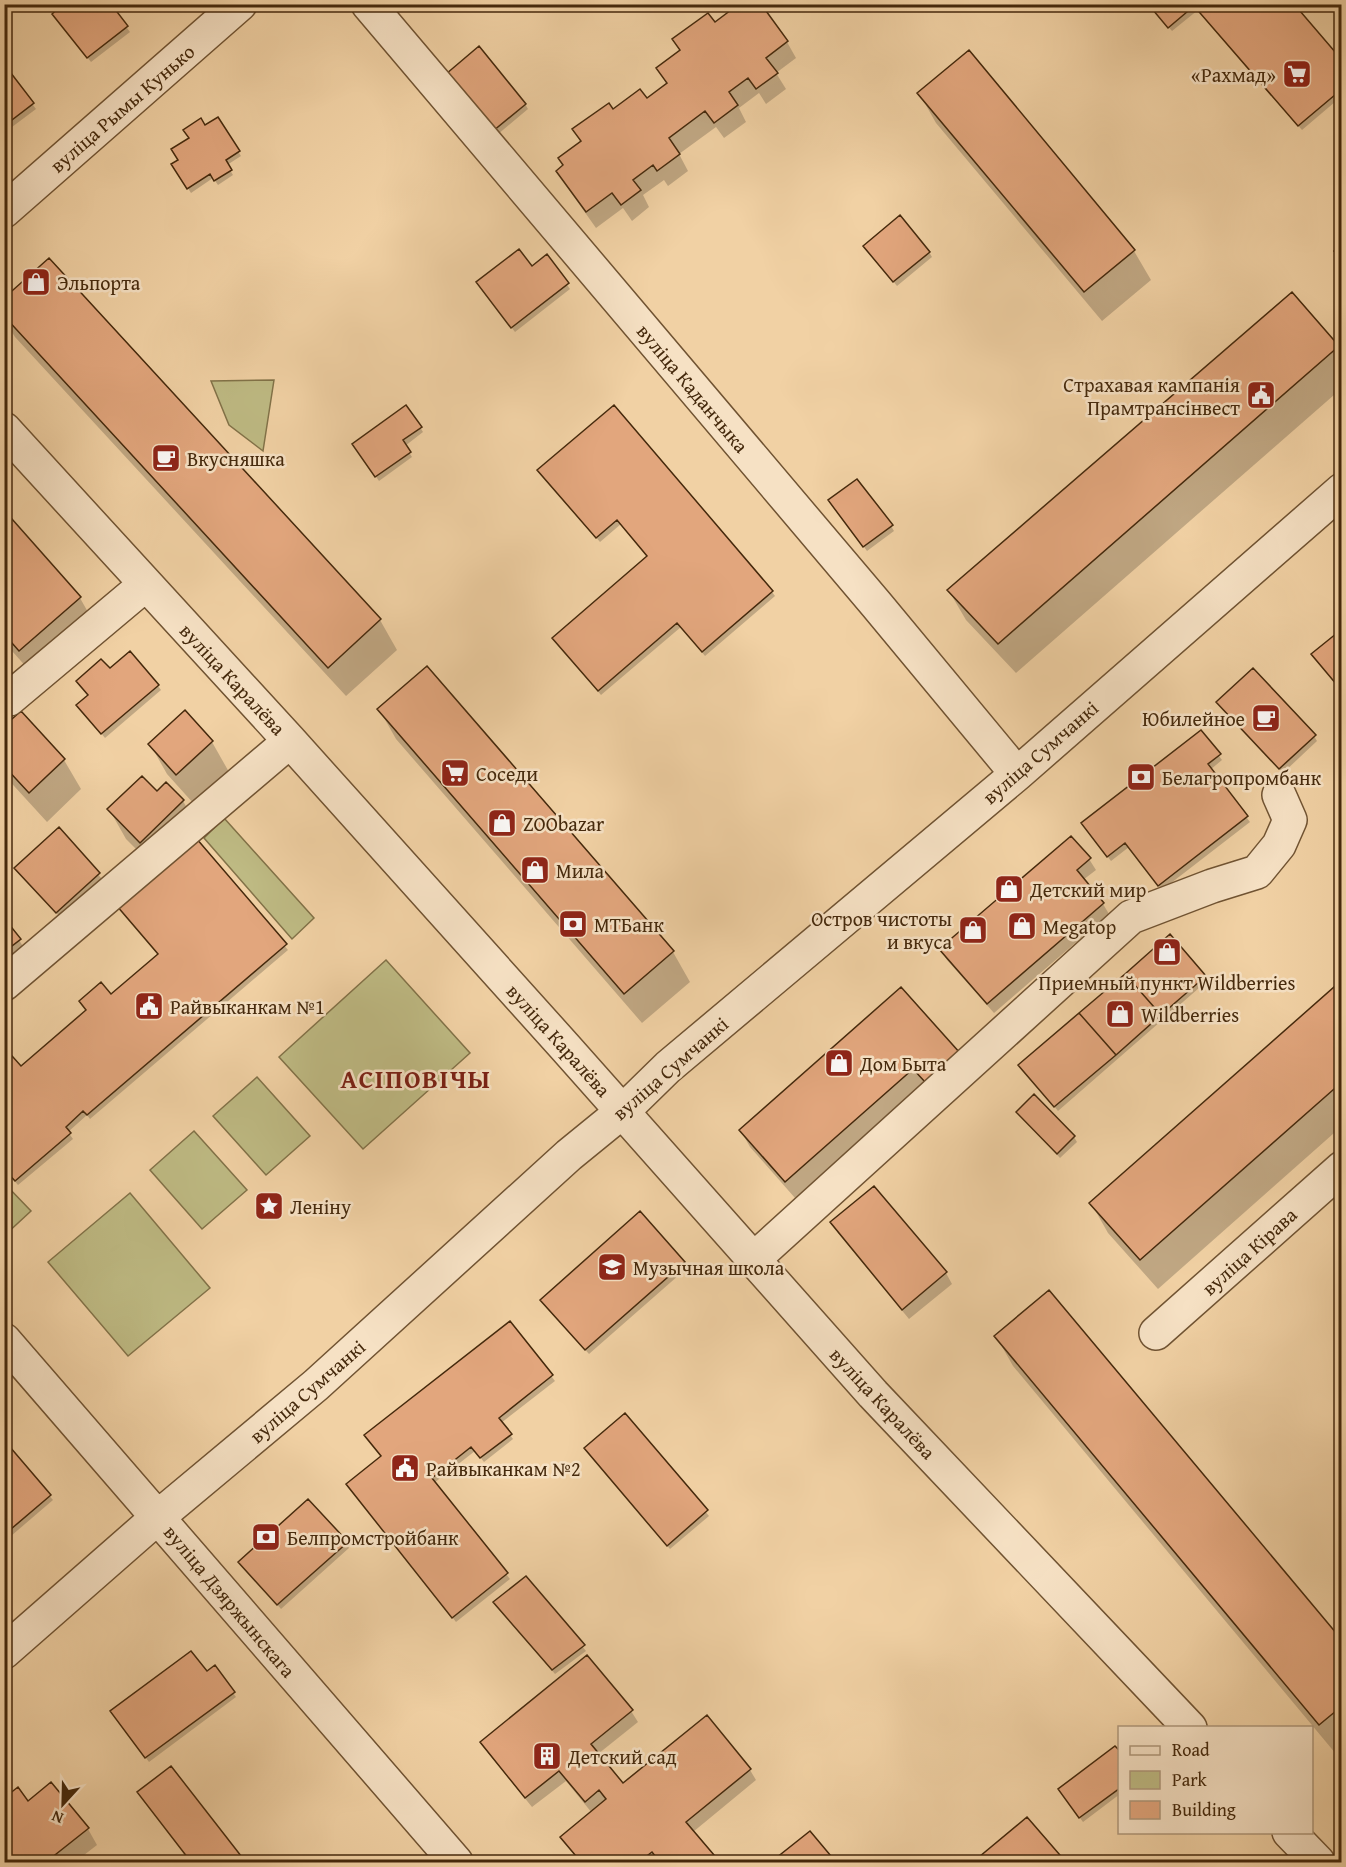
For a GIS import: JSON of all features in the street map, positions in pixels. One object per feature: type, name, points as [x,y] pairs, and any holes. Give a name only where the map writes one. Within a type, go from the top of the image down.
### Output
[{"type":"street","name":"вуліца Рымы Кунько","points":[[4,211],[240,4]]},
{"type":"street","name":"вуліца Каданчыка","points":[[368,4],[869,595],[1017,774]]},
{"type":"street","name":"вуліца Каралёва","points":[[4,429],[290,741],[623,1111],[873,1394],[1188,1726]]},
{"type":"street","name":"вуліца Сумчанкі","points":[[4,1652],[158,1516],[316,1385],[569,1155],[623,1111],[668,1068],[1017,774],[1341,490]]},
{"type":"street","points":[[4,694],[9,699],[146,584]]},
{"type":"street","points":[[4,984],[290,741]]},
{"type":"street","points":[[754,1259],[1131,917],[1212,886],[1257,872],[1279,845],[1290,820],[1279,795]]},
{"type":"street","name":"вуліца Кірава","points":[[1156,1333],[1341,1168]]},
{"type":"street","name":"вуліца Дзяржынскага","points":[[4,1340],[456,1863]]},
{"type":"street","points":[[1290,1834],[1318,1863]]},
{"type":"green space","points":[[274,380],[263,451],[229,425],[211,381]]},
{"type":"green space","points":[[224,818],[314,918],[292,939],[204,838]]},
{"type":"green space","points":[[386,960],[470,1053],[363,1149],[279,1057]]},
{"type":"green space","points":[[257,1077],[310,1136],[266,1175],[213,1116]]},
{"type":"green space","points":[[194,1131],[247,1190],[202,1229],[150,1170]]},
{"type":"green space","points":[[5,1184],[31,1211],[5,1235]]},
{"type":"green space","points":[[130,1193],[210,1288],[128,1356],[48,1262]]},
{"type":"building","points":[[63,4],[111,4],[128,26],[87,58],[52,14]]},
{"type":"building","points":[[739,4],[761,4],[788,41],[766,58],[778,73],[756,89],[748,78],[729,92],[738,105],[714,123],[705,111],[669,138],[680,154],[657,171],[653,165],[633,180],[641,190],[621,205],[612,193],[586,212],[556,171],[563,165],[558,158],[581,141],[572,129],[609,103],[613,109],[640,89],[647,98],[667,83],[656,68],[680,50],[672,39],[708,13],[715,22]]},
{"type":"building","name":"«Рахмад»","points":[[1148,4],[1294,4],[1342,60],[1342,89],[1298,126],[1194,6],[1168,28]]},
{"type":"building","points":[[479,46],[526,104],[493,131],[446,74]]},
{"type":"building","points":[[969,50],[1135,250],[1084,292],[917,93]]},
{"type":"building","points":[[4,64],[34,103],[4,126]]},
{"type":"building","points":[[218,117],[240,151],[226,160],[232,170],[214,181],[210,174],[187,189],[171,164],[178,160],[171,149],[189,138],[183,130],[201,118],[205,125]]},
{"type":"building","points":[[900,215],[930,252],[893,282],[863,246]]},
{"type":"building","points":[[1342,244],[1342,260],[1334,251]]},
{"type":"building","points":[[519,249],[532,266],[547,254],[569,283],[511,328],[476,282]]},
{"type":"building","points":[[49,258],[381,619],[328,668],[4,316],[4,298]]},
{"type":"building","points":[[1292,292],[1339,346],[998,644],[947,590]]},
{"type":"building","points":[[406,405],[422,427],[403,440],[411,452],[375,477],[352,444]]},
{"type":"building","points":[[614,405],[773,591],[702,652],[677,623],[598,691],[552,638],[647,556],[617,520],[596,538],[537,470]]},
{"type":"building","points":[[857,479],[893,525],[863,547],[828,500]]},
{"type":"building","points":[[4,510],[81,597],[19,651],[4,634]]},
{"type":"building","points":[[1342,629],[1342,691],[1311,654]]},
{"type":"building","points":[[130,651],[159,685],[101,734],[76,705],[88,695],[76,681],[101,659],[110,668]]},
{"type":"building","points":[[427,666],[674,951],[624,994],[377,709]]},
{"type":"building","name":"Юбилейное","points":[[1253,668],[1316,735],[1279,769],[1216,702]]},
{"type":"building","points":[[185,710],[213,741],[176,775],[148,744]]},
{"type":"building","points":[[21,711],[65,759],[29,793],[4,766],[4,726]]},
{"type":"building","points":[[1201,730],[1221,754],[1208,764],[1248,816],[1158,886],[1125,843],[1107,857],[1081,823]]},
{"type":"building","points":[[142,776],[157,791],[166,782],[184,800],[140,843],[107,809]]},
{"type":"building","points":[[59,827],[100,873],[56,913],[14,868]]},
{"type":"building","name":"Megatop","points":[[1071,836],[1091,858],[1077,870],[1104,903],[987,1004],[939,949]]},
{"type":"building","name":"Райвыканкам №1","points":[[196,838],[287,944],[87,1115],[83,1111],[66,1127],[71,1133],[15,1181],[4,1169],[4,1047],[21,1066],[86,1010],[79,1001],[101,982],[111,994],[158,954],[117,906]]},
{"type":"building","points":[[4,918],[21,939],[4,952]]},
{"type":"building","points":[[1170,934],[1206,976],[1161,1015],[1125,974]]},
{"type":"building","name":"Wildberries","points":[[1125,974],[1161,1015],[1116,1055],[1079,1013]]},
{"type":"building","points":[[1342,980],[1342,1082],[1140,1260],[1089,1203]]},
{"type":"building","points":[[901,987],[960,1053],[926,1083],[913,1069],[785,1182],[739,1130]]},
{"type":"building","points":[[1079,1013],[1116,1055],[1054,1107],[1018,1065]]},
{"type":"building","points":[[1034,1094],[1075,1136],[1057,1154],[1016,1112]]},
{"type":"building","points":[[874,1186],[947,1272],[902,1310],[830,1222]]},
{"type":"building","points":[[640,1211],[685,1262],[585,1350],[540,1300]]},
{"type":"building","points":[[1049,1290],[1342,1640],[1342,1706],[1319,1725],[994,1336]]},
{"type":"building","name":"Райвыканкам №2","points":[[510,1321],[553,1375],[499,1418],[512,1434],[480,1458],[471,1447],[432,1478],[508,1573],[452,1618],[346,1484],[381,1456],[364,1435]]},
{"type":"building","points":[[625,1413],[708,1510],[667,1546],[584,1448]]},
{"type":"building","points":[[4,1440],[51,1495],[4,1535]]},
{"type":"building","points":[[308,1499],[348,1542],[277,1605],[238,1562]]},
{"type":"building","points":[[526,1576],[585,1645],[552,1670],[493,1602]]},
{"type":"building","points":[[191,1651],[207,1671],[215,1665],[235,1692],[145,1758],[110,1711]]},
{"type":"building","name":"Детский сад","points":[[587,1655],[633,1710],[591,1744],[623,1783],[707,1715],[751,1769],[686,1822],[720,1862],[660,1862],[652,1852],[639,1862],[581,1862],[560,1837],[606,1799],[599,1790],[585,1802],[559,1771],[525,1798],[480,1742]]},
{"type":"building","points":[[1115,1746],[1118,1749],[1118,1789],[1079,1818],[1058,1789]]},
{"type":"building","points":[[171,1766],[245,1861],[191,1862],[137,1792]]},
{"type":"building","points":[[51,1782],[89,1828],[46,1862],[4,1862],[4,1798],[18,1787],[28,1801]]},
{"type":"building","points":[[1027,1817],[1066,1862],[973,1862]]},
{"type":"building","points":[[810,1831],[836,1862],[771,1862]]},
{"type":"place","name":"«Рахмад»","points":[[1297,74]]},
{"type":"place","name":"Эльпорта","points":[[36,282]]},
{"type":"place","name":"Страхавая кампанія Прамтрансінвест","points":[[1261,395]]},
{"type":"place","name":"Вкусняшка","points":[[166,458]]},
{"type":"place","name":"Юбилейное","points":[[1266,718]]},
{"type":"place","name":"Соседи","points":[[455,773]]},
{"type":"place","name":"Белагропромбанк","points":[[1141,777]]},
{"type":"place","name":"ZOObazar","points":[[502,823]]},
{"type":"place","name":"Мила","points":[[535,870]]},
{"type":"place","name":"Детский мир","points":[[1009,889]]},
{"type":"place","name":"МТБанк","points":[[573,924]]},
{"type":"place","name":"Megatop","points":[[1022,926]]},
{"type":"place","name":"Остров чистоты и вкуса","points":[[973,930]]},
{"type":"place","name":"Приемный пункт Wildberries","points":[[1167,952]]},
{"type":"place","name":"Райвыканкам №1","points":[[149,1006]]},
{"type":"place","name":"Wildberries","points":[[1120,1014]]},
{"type":"place","name":"Дом Быта","points":[[839,1063]]},
{"type":"place","name":"Леніну","points":[[269,1206]]},
{"type":"place","name":"Музычная школа","points":[[612,1267]]},
{"type":"place","name":"Райвыканкам №2","points":[[405,1468]]},
{"type":"place","name":"Белпромстройбанк","points":[[266,1537]]},
{"type":"place","name":"Детский сад","points":[[547,1756]]},
{"type":"district","name":"АСІПОВІЧЫ","points":[[416,1078]]}]
